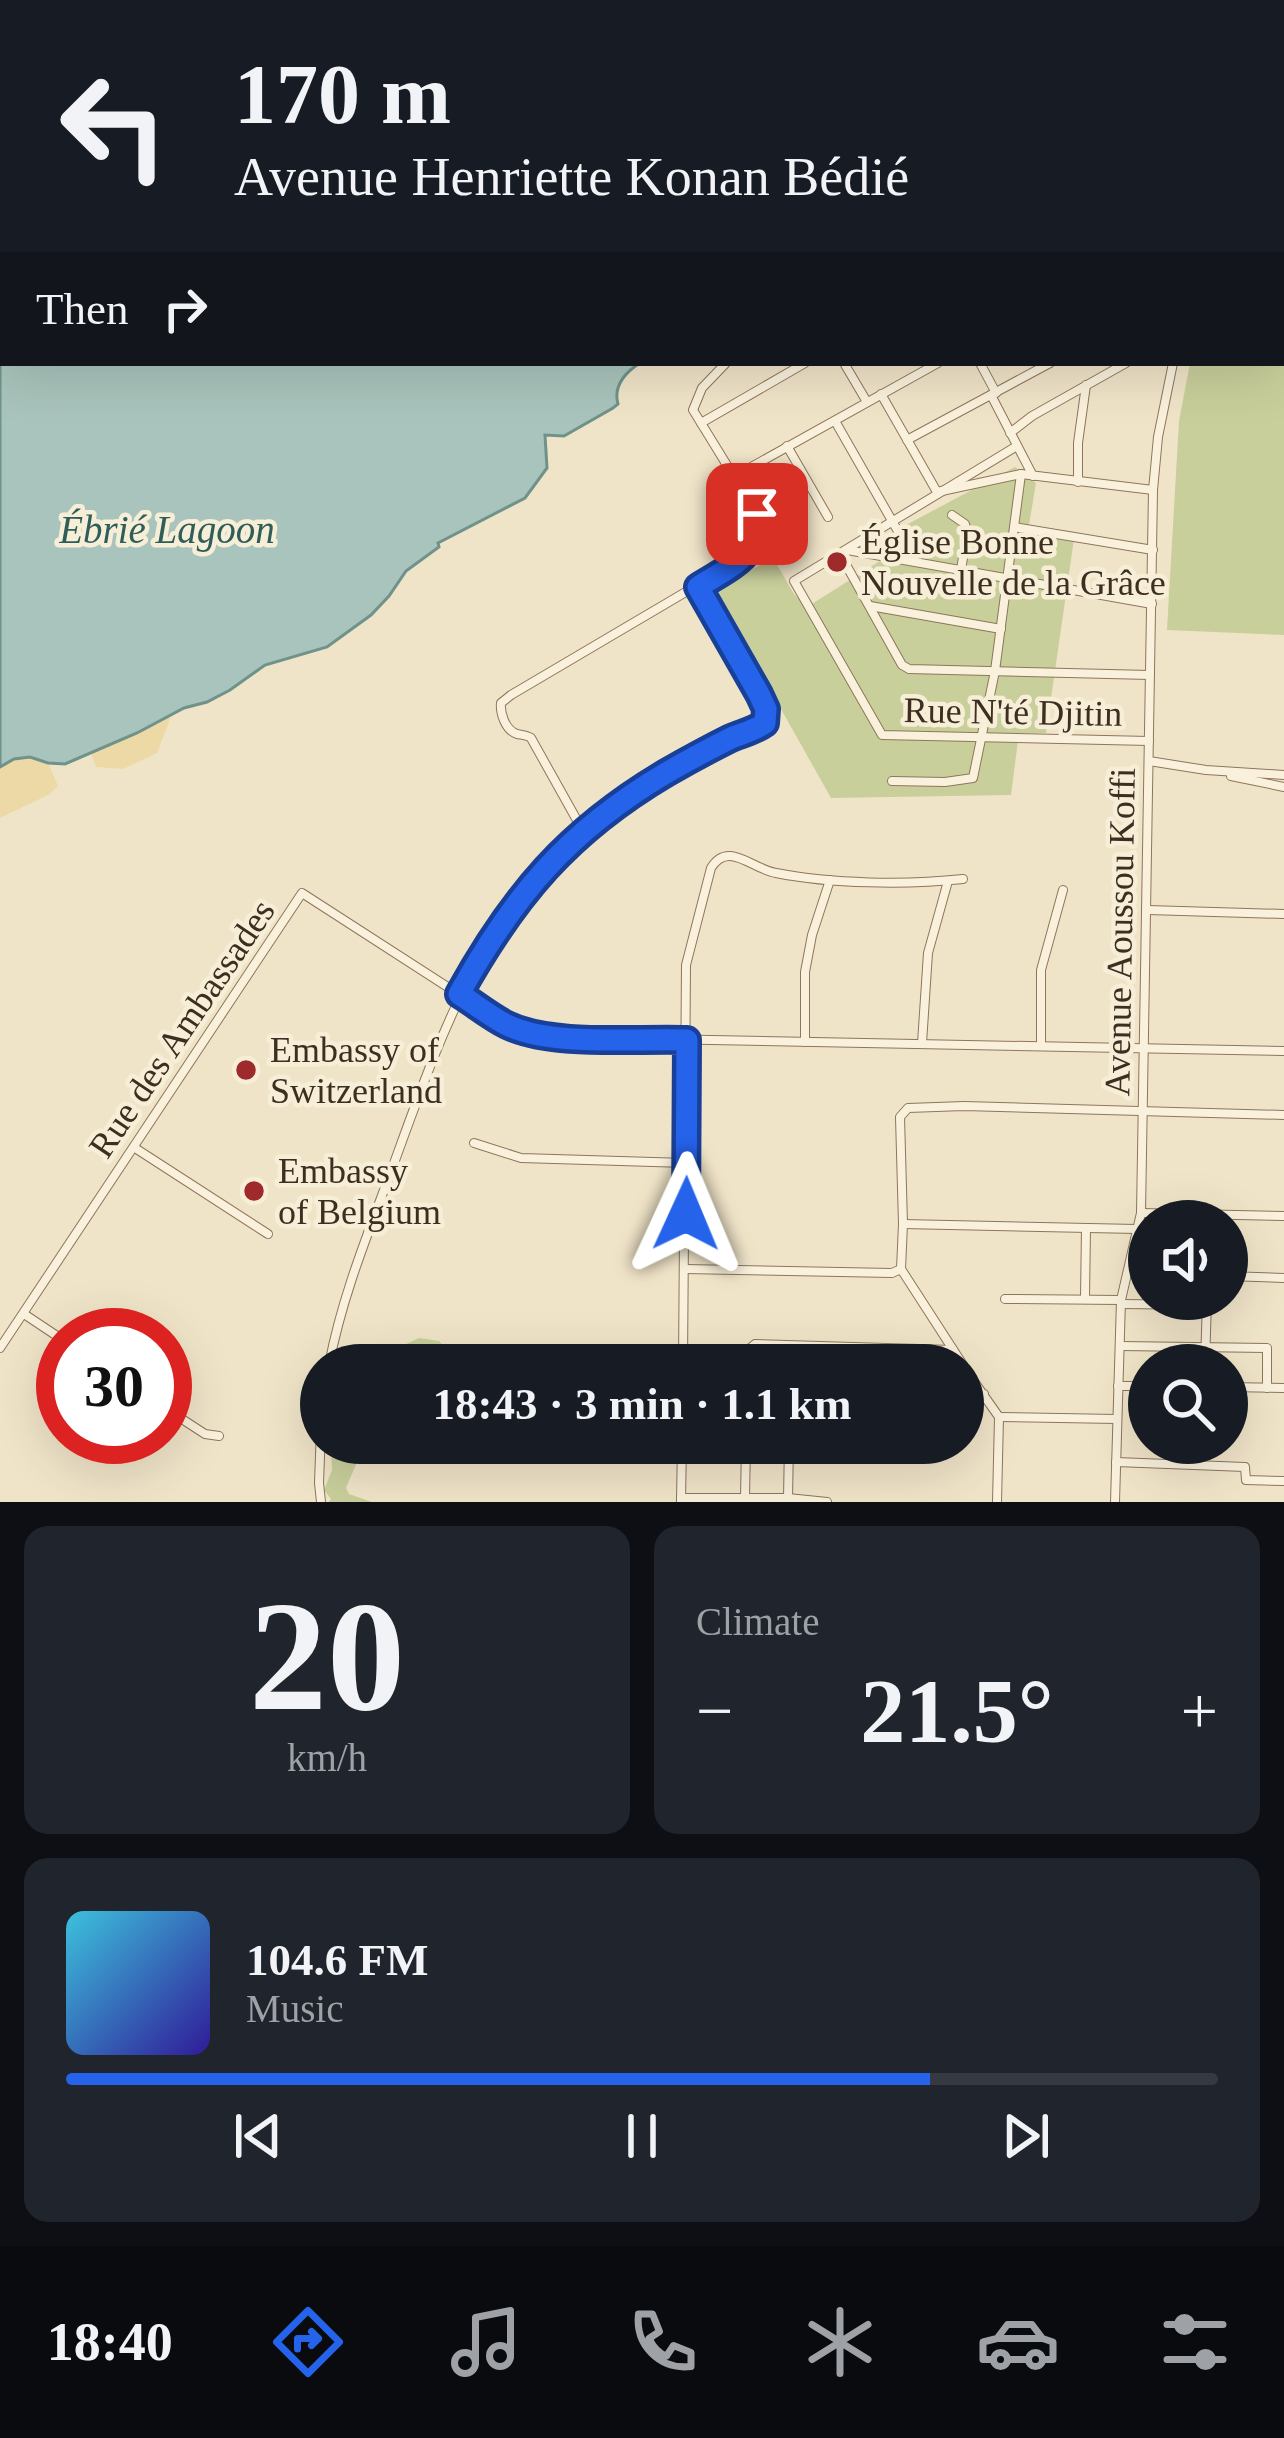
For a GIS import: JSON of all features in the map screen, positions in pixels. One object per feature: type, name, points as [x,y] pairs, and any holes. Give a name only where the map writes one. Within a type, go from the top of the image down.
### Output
[{"type":"street","points":[[583,831],[531,738],[507,725],[501,703],[598,641],[698,587],[740,560],[756,542],[757,514],[693,410],[707,382],[723,366]]},
{"type":"street","points":[[701,423],[801,366]]},
{"type":"street","points":[[846,366],[867,402]]},
{"type":"street","points":[[735,476],[932,366]]},
{"type":"street","points":[[981,366],[1033,476]]},
{"type":"street","points":[[907,440],[1044,366]]},
{"type":"street","points":[[1010,434],[1032,416],[1121,366]]},
{"type":"street","name":"Avenue Aoussou Koffi","points":[[1141,1200],[1153,490],[1172,366]]},
{"type":"street","points":[[1078,482],[1086,385]]},
{"type":"street","points":[[881,394],[938,492],[1022,474],[1153,490]]},
{"type":"street","points":[[835,421],[916,562]]},
{"type":"street","points":[[787,446],[828,517]]},
{"type":"street","name":"Rue N'té Djitin","points":[[1017,446],[794,581],[883,735],[1149,741]]},
{"type":"street","points":[[892,782],[974,778],[995,671],[1022,474]]},
{"type":"street","points":[[952,515],[967,532],[961,570]]},
{"type":"street","points":[[1014,526],[1153,550]]},
{"type":"street","points":[[843,552],[1152,604]]},
{"type":"street","points":[[843,552],[905,668],[1150,675]]},
{"type":"street","points":[[334,1344],[352,1274],[459,994],[522,895],[597,818],[666,773],[765,723],[766,709],[759,694],[698,587]]},
{"type":"street","points":[[869,605],[1001,629]]},
{"type":"street","points":[[1149,761],[1284,787]]},
{"type":"street","points":[[1206,770],[1284,775]]},
{"type":"street","points":[[683,1344],[687,957],[711,868],[724,855],[734,854],[761,870],[830,880],[963,879]]},
{"type":"street","points":[[806,1042],[805,972],[830,880]]},
{"type":"street","points":[[922,1043],[928,953],[948,881]]},
{"type":"street","points":[[1041,1046],[1041,970],[1063,890]]},
{"type":"street","name":"Rue des Ambassades","points":[[0,1348],[302,893],[459,994]]},
{"type":"street","points":[[1148,910],[1284,914]]},
{"type":"street","points":[[459,994],[505,1024],[552,1037],[1284,1051]]},
{"type":"street","points":[[949,1344],[901,1269],[900,1117],[908,1108],[1284,1115]]},
{"type":"street","points":[[474,1143],[521,1158],[686,1163]]},
{"type":"street","points":[[135,1148],[268,1234]]},
{"type":"street","points":[[1248,1217],[1284,1216]]},
{"type":"street","points":[[903,1224],[1128,1229]]},
{"type":"street","points":[[1085,1298],[1086,1228]]},
{"type":"street","points":[[685,1269],[892,1273],[901,1269]]},
{"type":"street","name":"Avenue Aoussou Koffi","points":[[1115,1502],[1121,1302],[1128,1270]]},
{"type":"street","points":[[1248,1277],[1284,1278]]},
{"type":"street","points":[[1005,1299],[1128,1302]]},
{"type":"street","points":[[24,1314],[36,1322]]},
{"type":"street","points":[[1120,1346],[1128,1346]]},
{"type":"street","points":[[1248,1348],[1268,1348],[1268,1388]]},
{"type":"street","points":[[1118,1386],[1128,1386]]},
{"type":"street","points":[[1248,1388],[1284,1388]]},
{"type":"street","points":[[984,1394],[999,1418],[997,1502]]},
{"type":"street","points":[[999,1418],[1117,1419]]},
{"type":"street","points":[[192,1426],[219,1436]]},
{"type":"street","points":[[1116,1462],[1245,1467],[1246,1480],[1284,1481]]},
{"type":"street","points":[[319,1464],[322,1502]]},
{"type":"street","points":[[682,1464],[681,1500],[827,1502]]},
{"type":"street","points":[[745,1498],[746,1464]]},
{"type":"street","points":[[788,1464],[788,1498]]},
{"type":"green space","points":[[1189,366],[1284,366],[1284,635],[1167,630],[1179,421]]},
{"type":"green space","points":[[1015,467],[1036,483],[1029,525],[1075,532],[1046,733],[1019,733],[1011,795],[831,798],[714,590],[773,558],[807,607],[899,549],[891,533]]},
{"type":"green space","points":[[419,1338],[442,1344],[406,1344]]},
{"type":"green space","points":[[332,1464],[356,1464],[346,1488],[349,1494],[372,1502],[329,1502],[324,1490]]},
{"type":"sand","points":[[172,714],[157,753],[123,769],[96,767],[91,753]]},
{"type":"sand","points":[[30,757],[48,763],[58,786],[0,818],[0,767]]},
{"type":"water","name":"Ébrié Lagoon","points":[[0,366],[636,366],[622,380],[613,408],[564,436],[545,435],[547,468],[525,498],[438,543],[439,547],[406,571],[371,615],[327,647],[265,665],[207,702],[184,708],[65,764],[30,757],[0,767]]},
{"type":"place","name":"Église Bonne Nouvelle de la Grâce","points":[[837,562]]},
{"type":"place","name":"Embassy of Switzerland","points":[[246,1070]]},
{"type":"place","name":"Embassy of Belgium","points":[[254,1191]]},
{"type":"route","points":[[686,1214],[687,1040],[530,1033],[505,1024],[459,994],[522,895],[597,818],[666,773],[765,723],[766,709],[759,694],[698,587],[749,553],[759,532],[757,514]]}]
